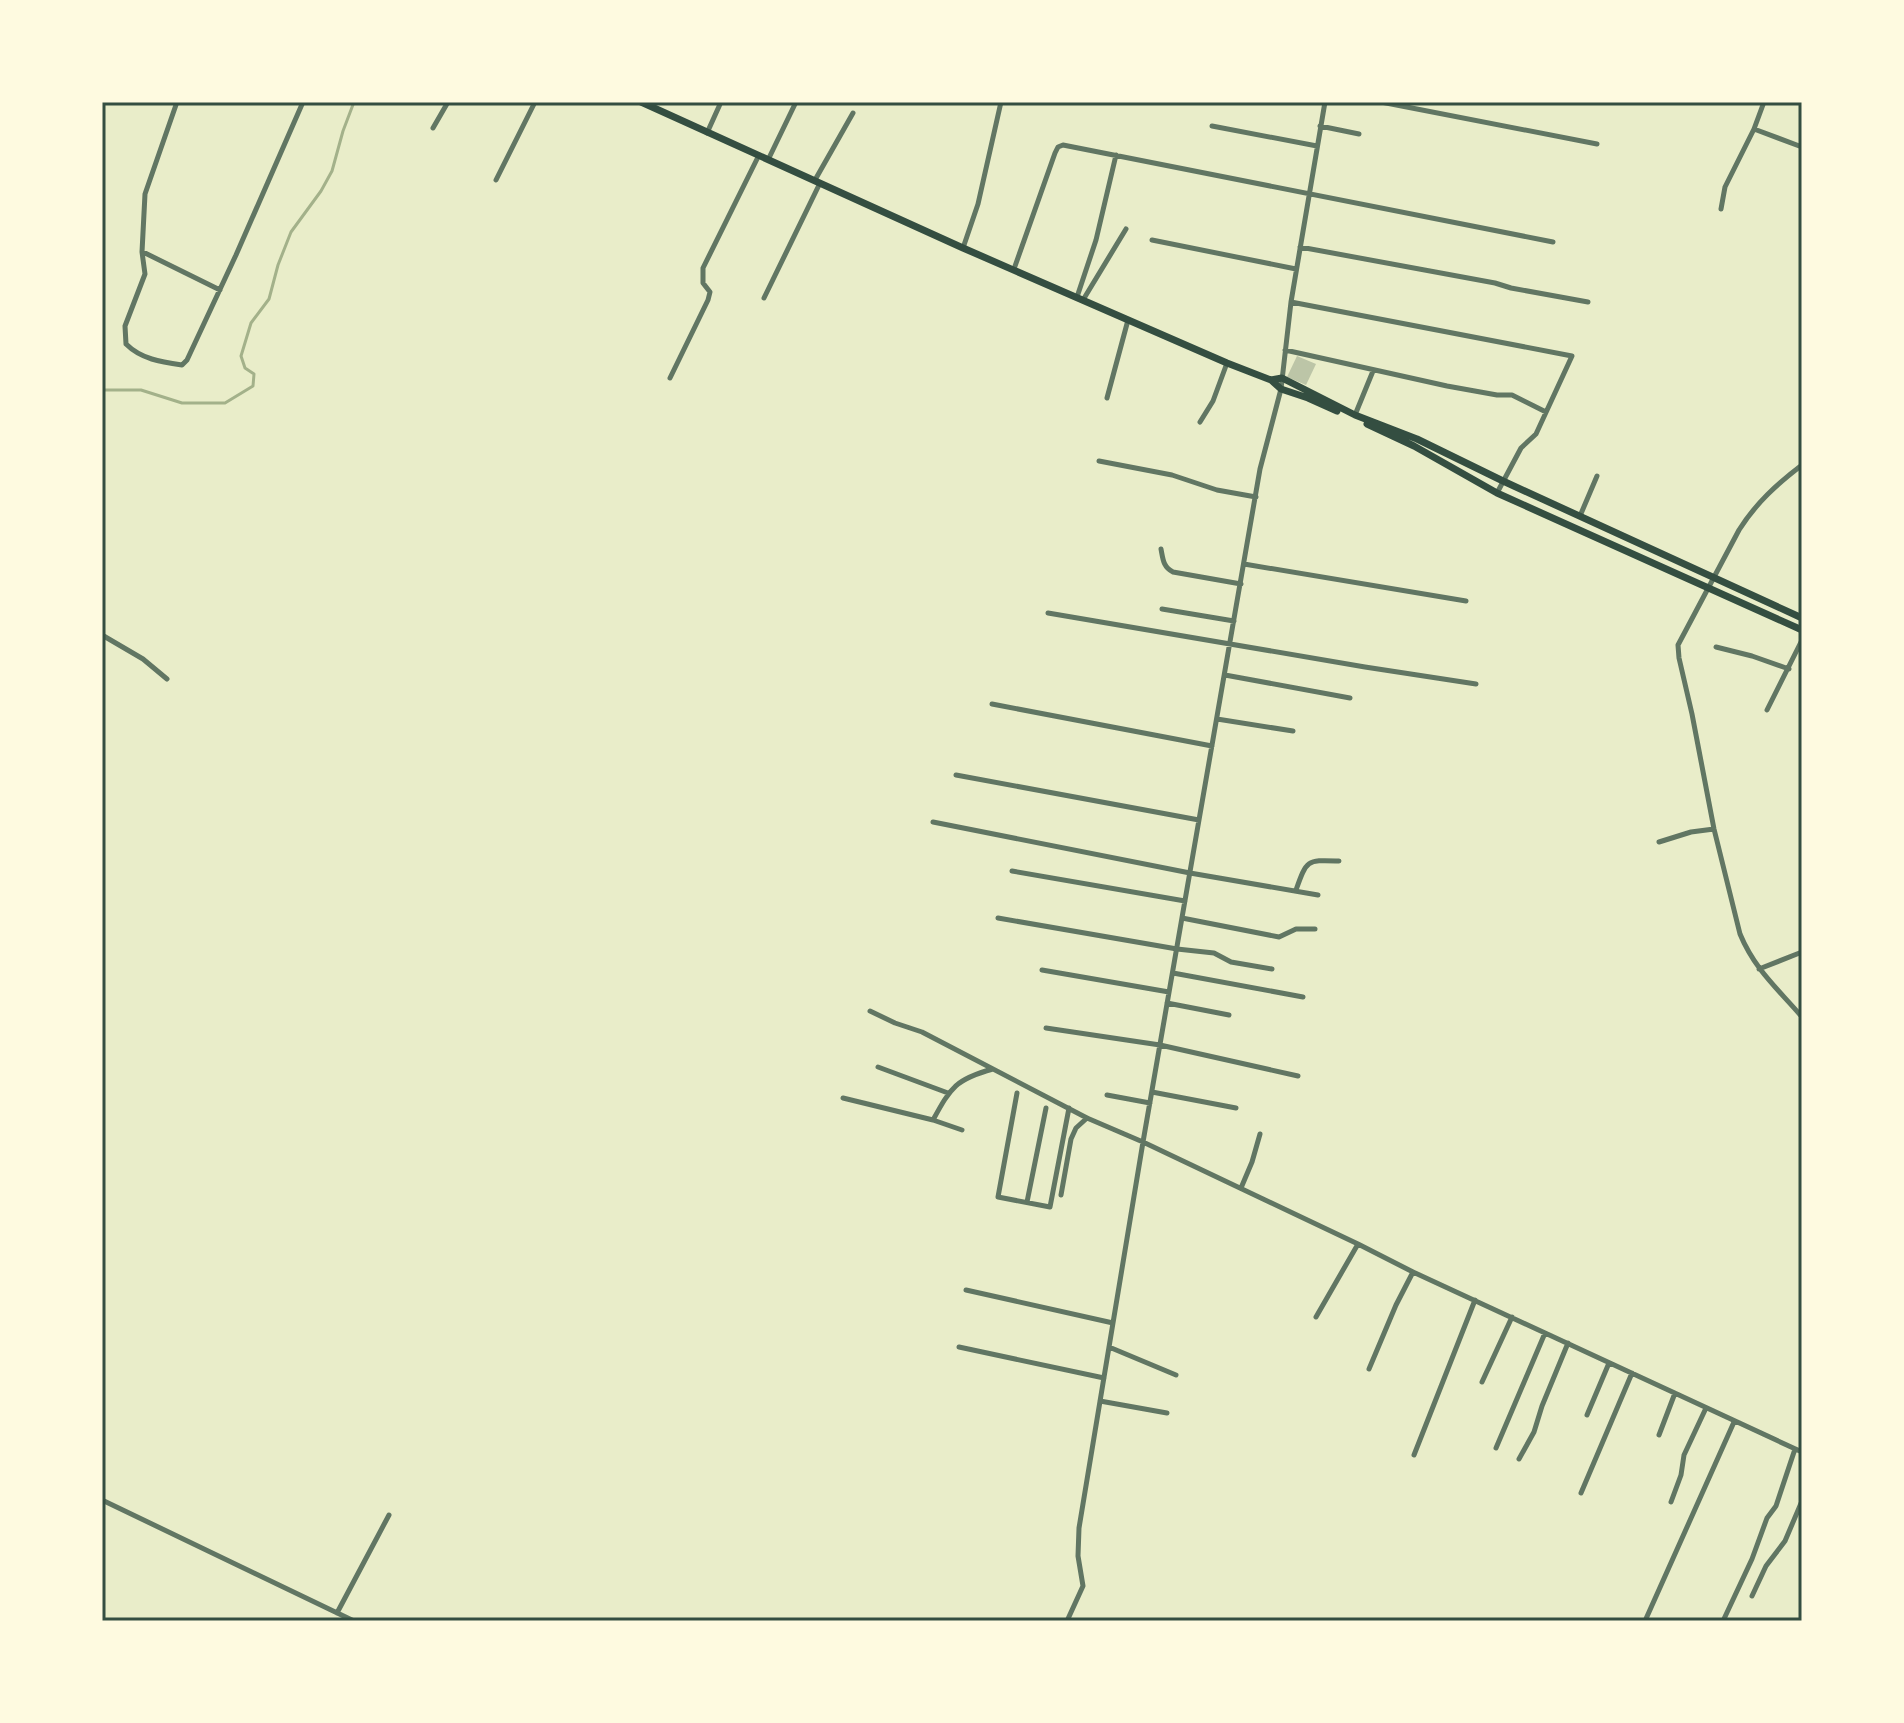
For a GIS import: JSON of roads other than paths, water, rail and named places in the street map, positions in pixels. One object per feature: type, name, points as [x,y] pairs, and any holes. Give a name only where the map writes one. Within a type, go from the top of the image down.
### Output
[{"type":"main road","points":[[641,102],[963,248],[1271,380],[1281,389],[1503,481],[1802,618]]},
{"type":"main road","points":[[1271,380],[1282,378],[1416,443],[1497,493],[1802,630]]},
{"type":"street","points":[[177,102],[145,194],[144,278],[125,326],[125,334],[126,344],[146,358],[184,365],[303,102]]},
{"type":"street","points":[[433,128],[448,102]]},
{"type":"street","points":[[496,180],[535,102]]},
{"type":"street","points":[[707,133],[721,102]]},
{"type":"street","points":[[768,160],[796,102]]},
{"type":"street","points":[[963,248],[978,204],[1001,102]]},
{"type":"street","points":[[1067,1621],[1083,1586],[1078,1556],[1079,1528],[1260,469],[1281,389],[1296,269],[1325,102]]},
{"type":"street","points":[[1381,102],[1597,144]]},
{"type":"street","points":[[1721,209],[1725,187],[1764,102]]},
{"type":"street","points":[[764,298],[817,182],[853,113]]},
{"type":"street","points":[[1212,126],[1317,146]]},
{"type":"street","points":[[1320,126],[1359,134]]},
{"type":"street","points":[[1754,129],[1802,147]]},
{"type":"street","points":[[1014,269],[1060,145],[1553,242]]},
{"type":"street","points":[[670,378],[708,300],[710,292],[703,283],[703,268],[759,155]]},
{"type":"street","points":[[1080,299],[1116,155]]},
{"type":"street","points":[[1080,299],[1126,229]]},
{"type":"street","points":[[1152,240],[1296,269]]},
{"type":"street","points":[[1300,247],[1588,302]]},
{"type":"street","points":[[142,252],[220,290]]},
{"type":"street","points":[[1291,302],[1572,356],[1536,434],[1521,448],[1497,493]]},
{"type":"street","points":[[1107,398],[1128,320]]},
{"type":"street","points":[[1285,350],[1373,371],[1497,395],[1512,395],[1546,412]]},
{"type":"street","points":[[1200,422],[1213,401],[1227,363]]},
{"type":"street","points":[[1355,415],[1373,371]]},
{"type":"street","points":[[1099,461],[1172,475],[1217,490],[1256,497]]},
{"type":"street","points":[[1802,465],[1778,483],[1748,515],[1678,645],[1714,829],[1740,934],[1759,969],[1802,1017]]},
{"type":"street","points":[[1580,516],[1597,476]]},
{"type":"street","points":[[1161,549],[1166,567],[1173,572],[1241,584]]},
{"type":"street","points":[[1244,564],[1466,601]]},
{"type":"street","points":[[1162,609],[1234,621]]},
{"type":"street","points":[[1048,613],[1476,684]]},
{"type":"street","points":[[102,635],[143,659],[167,679]]},
{"type":"street","points":[[1767,710],[1802,640]]},
{"type":"street","points":[[1716,647],[1789,669]]},
{"type":"street","points":[[1225,675],[1350,698]]},
{"type":"street","points":[[992,704],[1212,746]]},
{"type":"street","points":[[1217,719],[1293,731]]},
{"type":"street","points":[[956,775],[1199,820]]},
{"type":"street","points":[[933,822],[1318,895]]},
{"type":"street","points":[[1659,842],[1714,829]]},
{"type":"street","points":[[1296,890],[1306,866],[1313,861],[1339,861]]},
{"type":"street","points":[[1012,871],[1185,901]]},
{"type":"street","points":[[998,918],[1214,953],[1231,962],[1272,969]]},
{"type":"street","points":[[1182,918],[1279,937],[1296,929],[1315,929]]},
{"type":"street","points":[[1759,969],[1802,952]]},
{"type":"street","points":[[1042,970],[1169,992]]},
{"type":"street","points":[[1173,973],[1303,997]]},
{"type":"street","points":[[1167,1003],[1229,1015]]},
{"type":"street","points":[[870,1011],[922,1032],[1087,1118],[1802,1452]]},
{"type":"street","points":[[1046,1028],[1160,1045],[1298,1076]]},
{"type":"street","points":[[878,1067],[948,1093]]},
{"type":"street","points":[[933,1120],[948,1093],[968,1076],[995,1069]]},
{"type":"street","points":[[1152,1092],[1236,1108]]},
{"type":"street","points":[[1017,1093],[998,1197],[1050,1207],[1069,1108]]},
{"type":"street","points":[[1107,1095],[1150,1103]]},
{"type":"street","points":[[843,1098],[962,1130]]},
{"type":"street","points":[[1027,1202],[1046,1108]]},
{"type":"street","points":[[1061,1195],[1071,1139],[1076,1128],[1087,1118]]},
{"type":"street","points":[[1241,1188],[1260,1134]]},
{"type":"street","points":[[1316,1317],[1358,1244]]},
{"type":"street","points":[[1369,1369],[1413,1272]]},
{"type":"street","points":[[966,1290],[1113,1323]]},
{"type":"street","points":[[1414,1455],[1475,1300]]},
{"type":"street","points":[[1482,1382],[1512,1317]]},
{"type":"street","points":[[1496,1448],[1545,1333]]},
{"type":"street","points":[[1519,1459],[1534,1432],[1568,1343]]},
{"type":"street","points":[[959,1347],[1104,1378]]},
{"type":"street","points":[[1109,1347],[1176,1375]]},
{"type":"street","points":[[1587,1415],[1609,1363]]},
{"type":"street","points":[[1581,1493],[1632,1373]]},
{"type":"street","points":[[1659,1435],[1675,1393]]},
{"type":"street","points":[[1100,1401],[1167,1413]]},
{"type":"street","points":[[1671,1502],[1681,1475],[1684,1455],[1706,1408]]},
{"type":"street","points":[[1645,1621],[1734,1422]]},
{"type":"street","points":[[1723,1621],[1767,1518],[1776,1506],[1795,1449]]},
{"type":"street","points":[[102,1500],[354,1621]]},
{"type":"street","points":[[1752,1596],[1766,1566],[1785,1541],[1802,1501]]},
{"type":"street","points":[[337,1613],[389,1515]]},
{"type":"waterway","points":[[102,390],[141,390],[182,403],[225,403],[253,386],[254,374],[245,368],[241,356],[251,323],[269,299],[291,232],[332,171],[354,102]]}]
